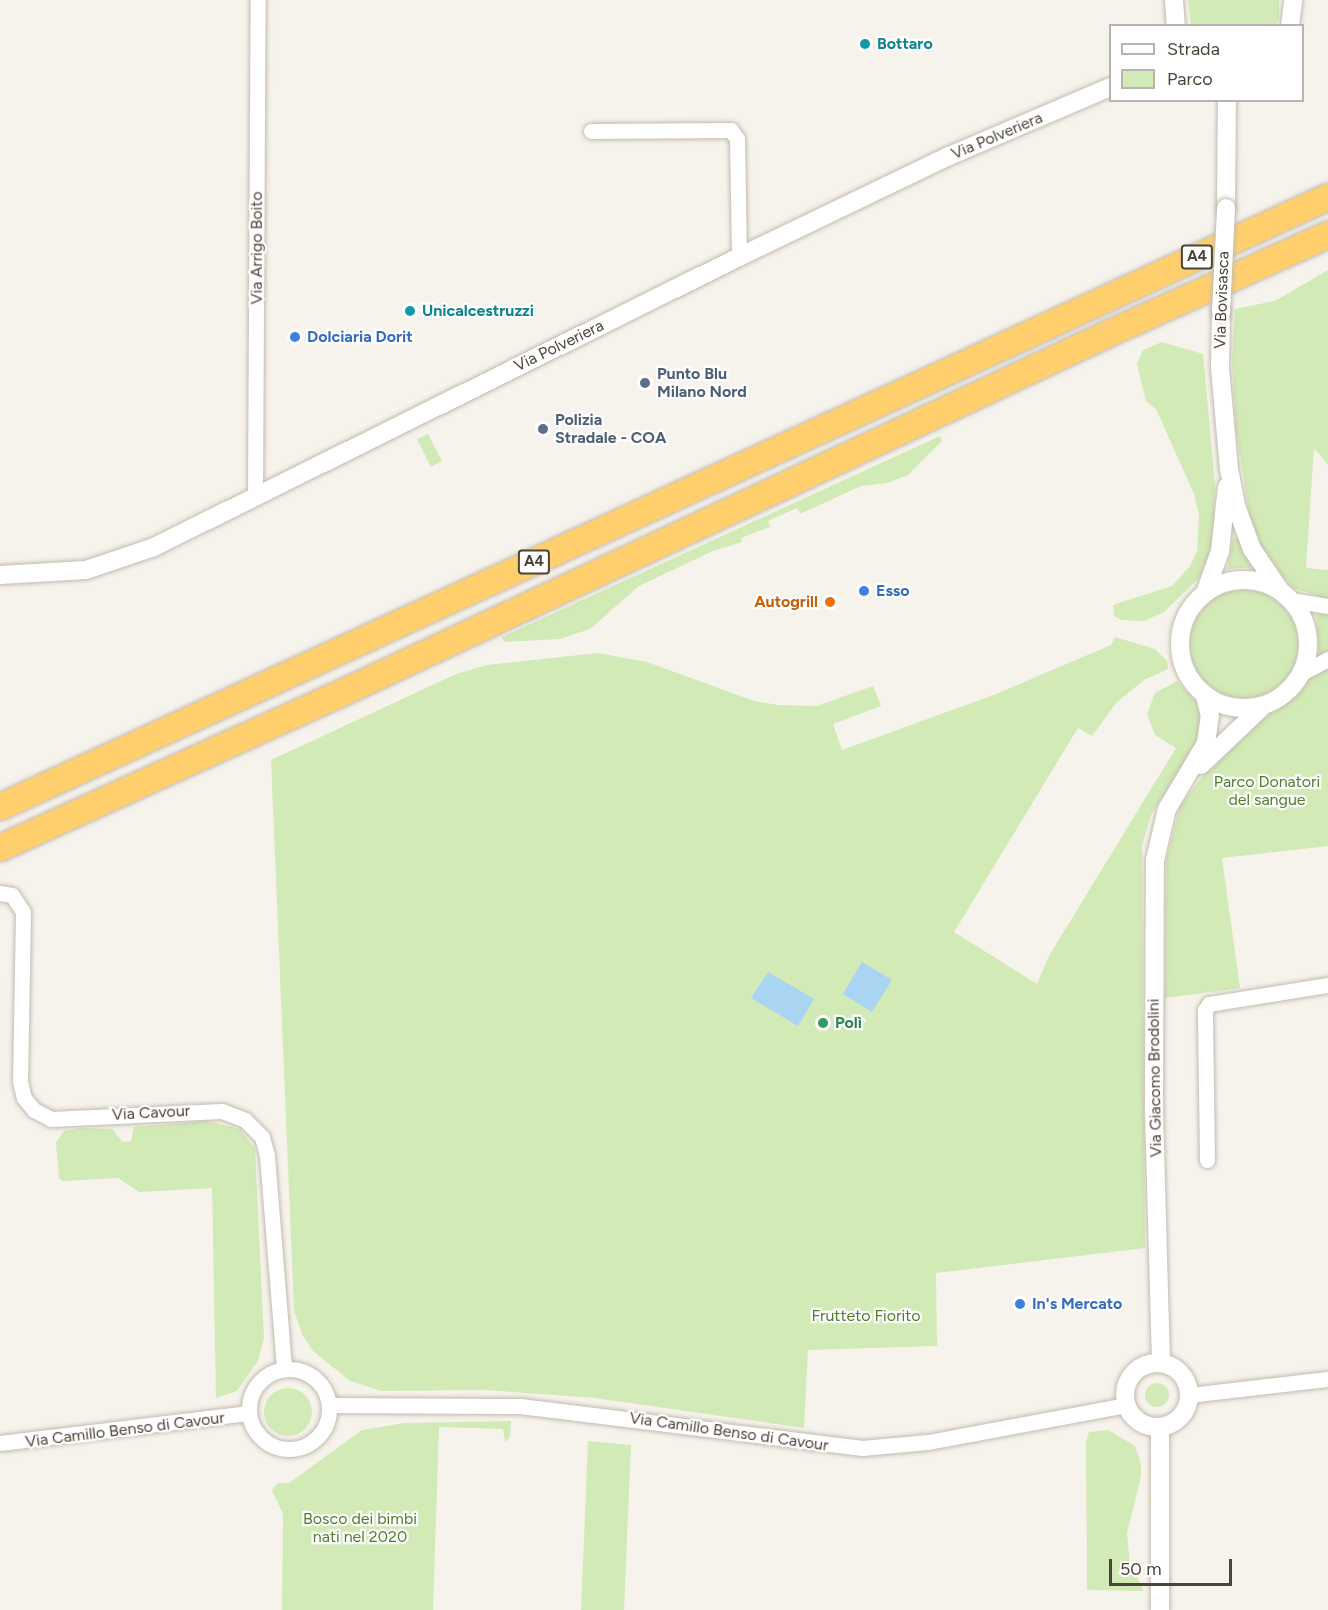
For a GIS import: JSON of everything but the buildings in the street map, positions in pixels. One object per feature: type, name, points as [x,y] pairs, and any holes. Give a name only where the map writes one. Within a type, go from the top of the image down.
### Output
[{"type":"highway","name":"A4","points":[[0,807],[1328,197]]},
{"type":"highway","name":"A4","points":[[0,848],[357,686],[1112,332],[1328,235]]},
{"type":"street","name":"Via Arrigo Boito","points":[[255,496],[258,0]]},
{"type":"street","points":[[1290,24],[1293,0]]},
{"type":"street","name":"Via Polveriera","points":[[0,575],[60,574],[114,563],[947,157],[1109,87]]},
{"type":"street","name":"Via Bovisasca","points":[[1227,102],[1229,132],[1227,208],[1220,368],[1229,469],[1245,533],[1262,567],[1286,597]]},
{"type":"street","name":"Via Bovisasca","points":[[1229,132],[1236,102]]},
{"type":"street","points":[[591,131],[731,130],[737,139],[739,257]]},
{"type":"street","name":"Via Bovisasca","points":[[1205,593],[1221,551],[1229,469]]},
{"type":"street","points":[[1328,606],[1286,597],[1263,584],[1241,580],[1205,593],[1188,613],[1180,648],[1190,679],[1205,696],[1234,707],[1264,705],[1283,695],[1300,674],[1328,659]]},
{"type":"street","points":[[1286,597],[1300,613],[1308,644],[1300,674]]},
{"type":"street","name":"Via Giacomo Brodolini","points":[[1161,1363],[1153,887],[1157,843],[1173,795],[1206,743],[1210,716],[1205,696]]},
{"type":"street","name":"Via Giacomo Brodolini","points":[[1173,795],[1264,705]]},
{"type":"street","name":"Via Cavour","points":[[0,893],[12,895],[23,912],[20,1081],[24,1098],[34,1110],[51,1119],[222,1111],[246,1120],[262,1137],[267,1156],[284,1369]]},
{"type":"street","points":[[1207,1160],[1205,1010],[1209,1004],[1328,985]]},
{"type":"street","points":[[1161,1363],[1178,1370],[1189,1395],[1181,1417],[1160,1427],[1143,1424],[1126,1405],[1125,1386],[1135,1371],[1161,1363]]},
{"type":"street","points":[[284,1369],[310,1375],[323,1388],[329,1406],[322,1431],[308,1443],[291,1448],[273,1445],[259,1436],[249,1413],[255,1388],[267,1375],[284,1369]]},
{"type":"street","points":[[1189,1395],[1328,1379]]},
{"type":"street","name":"Via Camillo Benso di Cavour","points":[[329,1406],[520,1406],[862,1448],[928,1442],[1126,1405]]},
{"type":"street","name":"Via Camillo Benso di Cavour","points":[[0,1443],[249,1413]]},
{"type":"street","points":[[1160,1427],[1160,1610]]},
{"type":"green space","points":[[1188,0],[1279,0],[1279,17],[1276,24],[1191,24]]},
{"type":"green space","points":[[1328,270],[1328,465],[1314,448],[1306,568],[1328,570],[1328,599],[1293,588],[1263,555],[1252,531],[1236,430],[1232,361],[1235,309],[1275,301]]},
{"type":"green space","points":[[1162,342],[1203,354],[1215,484],[1213,548],[1199,578],[1164,612],[1144,621],[1121,620],[1114,616],[1113,605],[1172,586],[1190,566],[1197,551],[1199,516],[1194,494],[1156,409],[1146,401],[1137,364],[1143,350]]},
{"type":"green space","points":[[428,434],[442,461],[431,467],[417,439]]},
{"type":"green space","points":[[940,436],[942,441],[908,475],[888,483],[861,486],[800,514],[797,508],[768,521],[770,527],[741,538],[742,542],[713,551],[639,586],[590,629],[560,639],[504,642],[502,637]]},
{"type":"green space","points":[[1243,538],[1257,567],[1227,569],[1233,539]]},
{"type":"green space","points":[[1244,590],[1265,594],[1282,606],[1294,623],[1298,644],[1294,665],[1282,682],[1265,694],[1244,698],[1223,694],[1206,682],[1194,665],[1190,644],[1194,623],[1206,606],[1223,594]]},
{"type":"green space","points":[[1316,614],[1328,615],[1328,652],[1319,656]]},
{"type":"green space","name":"Frutteto Fiorito","points":[[1115,637],[1155,649],[1167,661],[1168,669],[1144,680],[1116,703],[1092,736],[1078,728],[954,932],[1037,984],[1049,956],[1176,748],[1155,735],[1147,714],[1155,693],[1177,681],[1202,708],[1204,731],[1151,815],[1142,846],[1145,1248],[936,1273],[937,1346],[808,1350],[804,1428],[595,1398],[484,1390],[381,1391],[350,1381],[313,1351],[303,1336],[294,1311],[271,760],[456,674],[487,665],[598,653],[647,662],[754,701],[778,705],[817,706],[873,686],[881,706],[833,724],[842,750],[996,694],[1111,645]]},
{"type":"green space","name":"Parco Donatori del sangue","points":[[1328,666],[1328,846],[1222,858],[1240,988],[1165,998],[1166,861],[1180,806],[1225,746],[1255,719],[1297,695],[1310,677]]},
{"type":"green space","points":[[207,1121],[240,1129],[255,1149],[264,1338],[258,1361],[237,1391],[216,1398],[212,1188],[139,1192],[118,1178],[63,1181],[59,1178],[56,1142],[64,1131],[79,1128],[113,1129],[122,1142],[131,1141],[134,1127]]},
{"type":"green space","points":[[1157,1383],[1166,1386],[1169,1395],[1166,1404],[1157,1407],[1148,1404],[1145,1395],[1148,1386]]},
{"type":"green space","points":[[288,1388],[305,1395],[312,1412],[305,1429],[288,1436],[271,1429],[264,1412],[271,1395]]},
{"type":"green space","name":"Bosco dei bimbi nati nel 2020","points":[[511,1421],[510,1437],[505,1442],[503,1429],[439,1427],[433,1610],[282,1610],[283,1514],[272,1490],[278,1483],[289,1483],[362,1430],[404,1423]]},
{"type":"green space","points":[[1108,1430],[1135,1446],[1141,1464],[1141,1476],[1127,1533],[1130,1564],[1144,1591],[1087,1590],[1086,1441],[1089,1432]]},
{"type":"green space","points":[[588,1441],[631,1445],[624,1610],[581,1610]]},
{"type":"water","points":[[862,962],[892,980],[872,1012],[843,994]]},
{"type":"water","points":[[768,972],[814,999],[798,1026],[751,998]]},
{"type":"place","name":"Bottaro","points":[[865,44]]},
{"type":"place","name":"Unicalcestruzzi","points":[[410,311]]},
{"type":"place","name":"Dolciaria Dorit","points":[[295,337]]},
{"type":"place","name":"Punto Blu Milano Nord","points":[[645,383]]},
{"type":"place","name":"Polizia Stradale - COA","points":[[543,429]]},
{"type":"place","name":"Esso","points":[[864,591]]},
{"type":"place","name":"Autogrill","points":[[830,602]]},
{"type":"place","name":"Polì","points":[[823,1023]]},
{"type":"place","name":"In's Mercato","points":[[1020,1304]]}]
